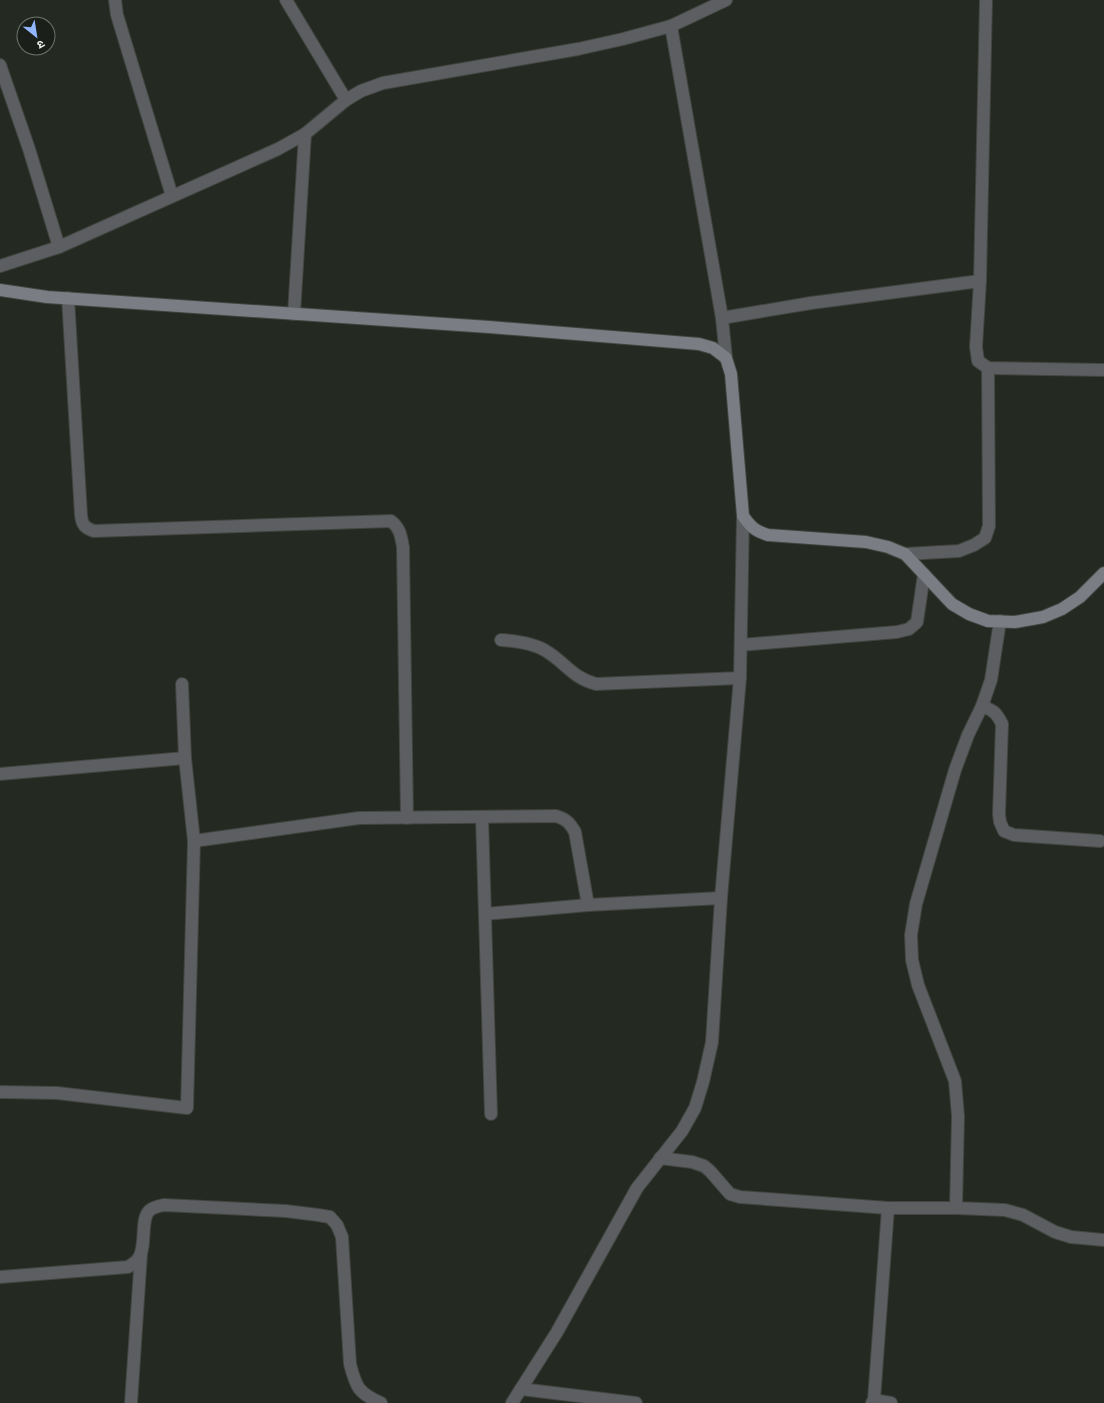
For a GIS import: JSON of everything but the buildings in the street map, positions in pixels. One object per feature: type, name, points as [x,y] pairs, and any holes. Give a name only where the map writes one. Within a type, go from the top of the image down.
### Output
[{"type":"street","points":[[116,0],[117,15],[172,196]]},
{"type":"street","points":[[286,0],[346,100]]},
{"type":"street","points":[[0,266],[59,247],[278,149],[305,134],[346,100],[361,91],[383,83],[578,49],[623,39],[671,26],[726,0]]},
{"type":"street","points":[[986,0],[980,281],[976,347],[978,361],[988,368],[1104,370]]},
{"type":"street","points":[[512,1403],[560,1325],[637,1188],[682,1131],[695,1108],[703,1082],[712,1042],[721,898],[740,678],[743,516],[731,374],[726,358],[722,318],[671,26]]},
{"type":"street","points":[[0,66],[29,149],[59,247]]},
{"type":"street","points":[[294,314],[305,134]]},
{"type":"street","points":[[722,318],[811,303],[980,281]]},
{"type":"street","points":[[0,290],[47,297],[699,344],[713,348],[726,358]]},
{"type":"street","points":[[68,298],[81,523],[86,529],[102,531],[391,521],[398,526],[403,547],[407,818]]},
{"type":"street","points":[[905,554],[959,551],[974,545],[985,538],[989,526],[988,368]]},
{"type":"street","points":[[743,516],[749,525],[757,532],[768,535],[866,542],[888,547],[905,554],[952,604],[970,614],[988,621],[1015,622],[1043,617],[1062,609],[1080,596],[1104,574]]},
{"type":"street","points":[[740,645],[897,632],[909,629],[916,622],[924,574]]},
{"type":"street","points":[[956,1208],[958,1116],[955,1080],[918,985],[912,960],[911,935],[916,904],[955,770],[968,735],[982,706],[991,680],[1000,622]]},
{"type":"street","points":[[500,640],[516,641],[546,650],[584,681],[596,684],[740,678]]},
{"type":"street","points":[[0,1092],[57,1093],[187,1108],[194,841],[185,758],[182,684]]},
{"type":"street","points":[[982,706],[997,714],[1002,724],[999,814],[1000,822],[1004,831],[1014,835],[1100,840]]},
{"type":"street","points":[[0,774],[185,758]]},
{"type":"street","points":[[194,841],[359,818],[556,816],[565,819],[575,832],[588,905]]},
{"type":"street","points":[[482,817],[491,1114]]},
{"type":"street","points":[[485,914],[588,905],[721,898]]},
{"type":"street","points":[[660,1158],[692,1162],[704,1166],[730,1194],[740,1197],[888,1208],[1005,1210],[1024,1215],[1055,1232],[1071,1237],[1104,1240]]},
{"type":"street","points":[[131,1403],[142,1252],[146,1220],[148,1212],[155,1207],[164,1205],[286,1211],[330,1217],[337,1225],[342,1237],[350,1364],[354,1379],[360,1391],[381,1403]]},
{"type":"street","points":[[888,1208],[873,1402],[891,1403]]},
{"type":"street","points":[[0,1277],[128,1267],[138,1260],[142,1252]]},
{"type":"street","points":[[521,1389],[636,1403]]}]
